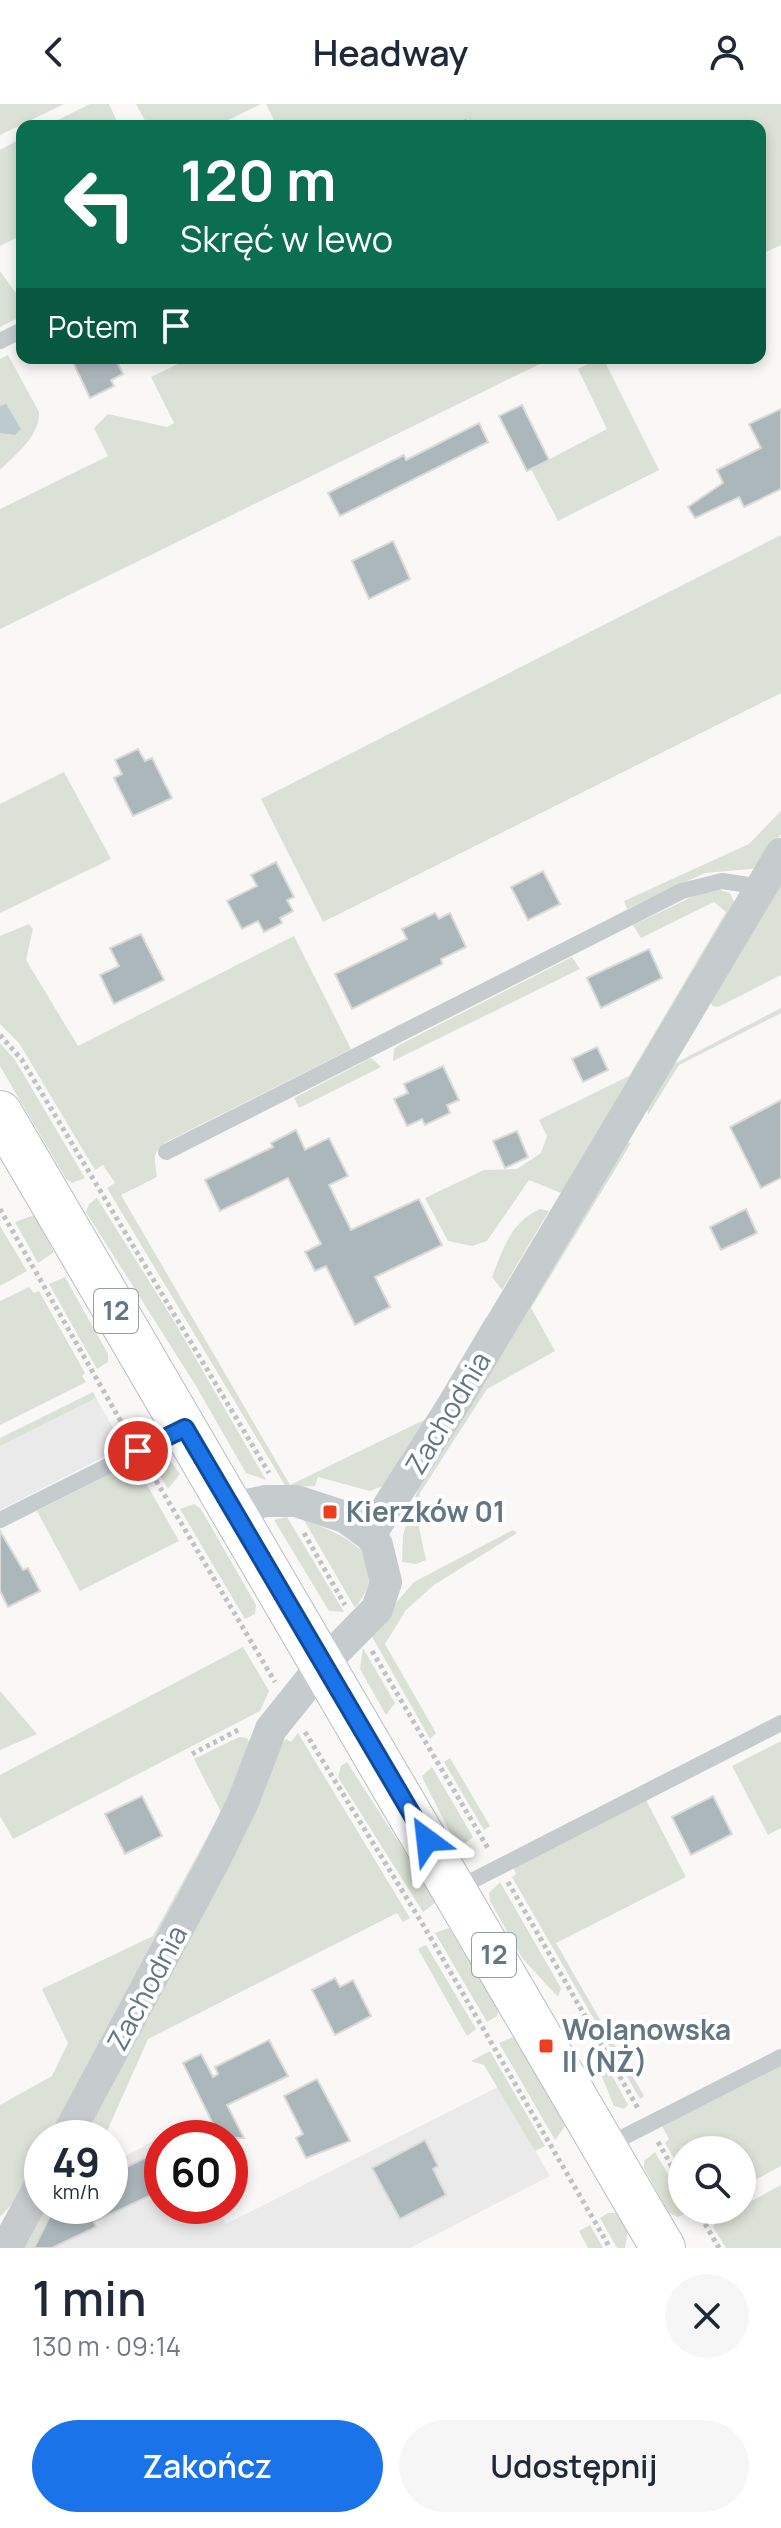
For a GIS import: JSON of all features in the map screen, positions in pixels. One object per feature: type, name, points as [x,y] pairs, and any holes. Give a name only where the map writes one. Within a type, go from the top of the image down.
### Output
[{"type":"main road","name":"12","points":[[0,1113],[663,2248]]},
{"type":"street","name":"Zachodnia","points":[[76,2120],[215,1859],[243,1802],[271,1729],[324,1663],[377,1609],[386,1582],[384,1566],[370,1535],[440,1426],[781,854]]},
{"type":"street","points":[[233,1508],[266,1501],[296,1501],[345,1517],[370,1535]]},
{"type":"street","points":[[6,2248],[24,2215]]},
{"type":"lane","points":[[166,1152],[682,891],[722,881],[762,887]]},
{"type":"lane","points":[[0,1520],[185,1428]]},
{"type":"lane","points":[[456,1889],[781,1723]]},
{"type":"lane","points":[[604,2147],[781,2057]]},
{"type":"path","points":[[192,1754],[243,1728],[260,1725],[271,1729]]},
{"type":"path","points":[[705,2224],[719,2248]]},
{"type":"shaded area","points":[[0,104],[64,104],[31,120],[16,120],[16,127],[0,135]]},
{"type":"shaded area","points":[[90,104],[109,104],[116,120],[58,120]]},
{"type":"shaded area","points":[[136,104],[261,104],[228,120],[145,120]]},
{"type":"shaded area","points":[[266,104],[781,104],[781,245],[766,252],[766,120],[274,120]]},
{"type":"shaded area","points":[[16,141],[16,238],[0,246],[0,150]]},
{"type":"shaded area","points":[[0,271],[16,294],[16,319],[0,327]]},
{"type":"shaded area","points":[[8,355],[39,412],[31,437],[0,470],[0,359]]},
{"type":"shaded area","points":[[178,364],[540,364],[0,629],[0,509],[108,456],[94,428],[108,414],[167,427],[174,423],[151,377]]},
{"type":"shaded area","points":[[588,364],[606,364],[659,470],[558,521],[531,469],[607,429],[578,369]]},
{"type":"shaded area","points":[[6,404],[21,429],[15,435],[0,433],[0,406]]},
{"type":"shaded area","points":[[781,535],[781,693],[323,922],[261,799]]},
{"type":"shaded area","points":[[64,772],[111,859],[0,913],[0,804]]},
{"type":"shaded area","points":[[781,811],[781,834],[761,868],[705,873],[627,909],[624,901],[749,844]]},
{"type":"shaded area","points":[[781,883],[781,975],[718,1007],[712,1006],[710,998]]},
{"type":"shaded area","points":[[720,890],[730,893],[736,906],[566,1195],[529,1180],[487,1241],[472,1246],[448,1241],[425,1198],[484,1170],[517,1169],[541,1153],[547,1136],[539,1120],[629,1076],[726,912],[714,902],[641,938],[633,925],[698,894]]},
{"type":"shaded area","points":[[29,924],[33,929],[26,960],[78,1046],[294,936],[351,1049],[166,1142],[156,1153],[157,1177],[121,1195],[290,1485],[426,1419],[486,1317],[490,1323],[383,1486],[370,1491],[318,1477],[315,1486],[286,1487],[107,1188],[115,1183],[103,1165],[95,1170],[19,1043],[0,1024],[0,936]]},
{"type":"shaded area","points":[[572,957],[580,969],[393,1061],[394,1049],[399,1045]]},
{"type":"shaded area","points":[[781,1008],[781,1013],[679,1065],[648,1115],[647,1107],[668,1067]]},
{"type":"shaded area","points":[[0,1043],[15,1060],[85,1178],[72,1183],[66,1179],[0,1066]]},
{"type":"shaded area","points":[[371,1058],[381,1067],[299,1108],[294,1098]]},
{"type":"shaded area","points":[[625,1142],[631,1143],[531,1308],[555,1351],[487,1389],[420,1493],[417,1518],[426,1560],[416,1564],[402,1562],[403,1535],[420,1482]]},
{"type":"shaded area","points":[[97,1198],[174,1321],[266,1480],[246,1473],[196,1386],[86,1212],[89,1204]]},
{"type":"shaded area","points":[[540,1209],[549,1211],[502,1290],[492,1277],[504,1247],[522,1221]]},
{"type":"shaded area","points":[[34,1215],[54,1252],[38,1263],[15,1222]]},
{"type":"shaded area","points":[[0,1226],[27,1271],[0,1286]]},
{"type":"shaded area","points":[[65,1277],[108,1354],[108,1362],[97,1369],[49,1284]]},
{"type":"shaded area","points":[[29,1287],[34,1293],[39,1291],[85,1373],[82,1376],[86,1382],[0,1425],[0,1301]]},
{"type":"shaded area","points":[[93,1392],[96,1398],[0,1446],[0,1438]]},
{"type":"shaded area","points":[[96,1398],[124,1447],[0,1510],[0,1446]]},
{"type":"shaded area","points":[[164,1452],[180,1474],[168,1489],[149,1457]]},
{"type":"shaded area","points":[[134,1462],[179,1541],[80,1591],[37,1511]]},
{"type":"shaded area","points":[[194,1504],[201,1509],[256,1605],[255,1614],[245,1619],[180,1509]]},
{"type":"shaded area","points":[[287,1517],[344,1612],[329,1611],[274,1520]]},
{"type":"shaded area","points":[[304,1520],[350,1541],[361,1550],[368,1562],[370,1575],[366,1590],[355,1608]]},
{"type":"shaded area","points":[[513,1530],[517,1533],[434,1585],[406,1610],[385,1644],[436,1733],[430,1739],[370,1633],[414,1582]]},
{"type":"shaded area","points":[[243,1647],[269,1691],[260,1711],[13,1839],[0,1816],[0,1775]]},
{"type":"shaded area","points":[[363,1648],[395,1703],[386,1715],[360,1669]]},
{"type":"shaded area","points":[[0,1691],[37,1734],[0,1750]]},
{"type":"shaded area","points":[[298,1733],[410,1918],[403,1922],[397,1913],[148,2039],[112,2120],[84,2120],[275,1750],[286,1739],[291,1742]]},
{"type":"shaded area","points":[[239,1737],[247,1738],[251,1744],[239,1787],[61,2120],[24,2120],[24,2187],[0,2217],[0,2105],[52,2076],[68,2043],[42,1989],[153,1936],[221,1812],[194,1759]]},
{"type":"shaded area","points":[[781,1741],[781,1828],[768,1835],[732,1766]]},
{"type":"shaded area","points":[[450,1758],[490,1826],[484,1830],[444,1762]]},
{"type":"shaded area","points":[[347,1762],[435,1899],[435,1903],[423,1912],[338,1777],[341,1766]]},
{"type":"shaded area","points":[[432,1767],[473,1837],[465,1843],[453,1838],[424,1781],[422,1776]]},
{"type":"shaded area","points":[[646,1800],[686,1877],[556,1943],[644,2096],[640,2099],[512,1877],[516,1874],[513,1868]]},
{"type":"shaded area","points":[[500,1882],[561,1988],[558,1997],[522,1958],[490,1901],[489,1893]]},
{"type":"shaded area","points":[[449,1928],[499,2009],[497,2016],[487,2022],[435,1933]]},
{"type":"shaded area","points":[[426,1945],[476,2029],[467,2036],[418,1949]]},
{"type":"shaded area","points":[[513,2037],[520,2040],[566,2125],[555,2140],[499,2043]]},
{"type":"shaded area","points":[[490,2051],[545,2146],[535,2151],[484,2065],[471,2061]]},
{"type":"shaded area","points":[[781,2065],[781,2166],[756,2179],[756,2136],[668,2137],[662,2126]]},
{"type":"shaded area","points":[[598,2067],[608,2068],[628,2105],[624,2109],[614,2106]]},
{"type":"shaded area","points":[[498,2087],[550,2176],[410,2248],[34,2248],[77,2224],[128,2224],[128,2155],[144,2146],[144,2224],[248,2224],[248,2213]]},
{"type":"shaded area","points":[[655,2152],[668,2174],[668,2211],[644,2168],[644,2161]]},
{"type":"shaded area","points":[[781,2185],[781,2248],[726,2248],[713,2227],[714,2224],[756,2224],[756,2198]]},
{"type":"shaded area","points":[[616,2213],[628,2230],[625,2248],[617,2248],[600,2218]]},
{"type":"shaded area","points":[[31,2224],[46,2224],[34,2248],[16,2248]]},
{"type":"shaded area","points":[[590,2225],[603,2248],[588,2248],[579,2231]]},
{"type":"building","points":[[74,364],[118,364],[123,374],[111,380],[114,386],[90,398]]},
{"type":"building","points":[[522,405],[549,460],[527,471],[499,416]]},
{"type":"building","points":[[781,409],[781,489],[744,507],[739,497],[695,518],[688,507],[723,483],[717,470],[761,448],[749,424]]},
{"type":"building","points":[[479,423],[488,442],[340,516],[328,493],[404,455],[406,460]]},
{"type":"building","points":[[393,541],[410,579],[369,599],[352,561]]},
{"type":"building","points":[[138,749],[145,761],[152,758],[172,798],[133,816],[114,778],[122,774],[115,760]]},
{"type":"building","points":[[276,862],[294,897],[287,900],[293,911],[280,918],[282,923],[264,932],[258,921],[242,929],[227,901],[257,886],[251,875]]},
{"type":"building","points":[[543,871],[560,904],[528,920],[511,887]]},
{"type":"building","points":[[435,913],[439,919],[450,913],[466,947],[441,959],[442,964],[352,1009],[335,974],[407,939],[402,929]]},
{"type":"building","points":[[141,934],[164,980],[114,1004],[100,975],[119,966],[110,948]]},
{"type":"building","points":[[649,949],[662,978],[601,1008],[587,978]]},
{"type":"building","points":[[597,1047],[608,1070],[583,1082],[572,1059]]},
{"type":"building","points":[[443,1066],[459,1100],[447,1105],[450,1113],[425,1125],[422,1119],[407,1126],[394,1099],[408,1093],[404,1084]]},
{"type":"building","points":[[781,1100],[781,1178],[761,1188],[730,1127]]},
{"type":"building","points":[[296,1130],[305,1150],[329,1138],[348,1176],[329,1185],[351,1230],[419,1199],[442,1245],[375,1277],[390,1307],[355,1325],[326,1266],[315,1271],[305,1252],[321,1244],[288,1178],[220,1211],[205,1180],[273,1147],[271,1143]]},
{"type":"building","points":[[517,1131],[528,1157],[505,1168],[493,1141]]},
{"type":"building","points":[[746,1209],[757,1233],[721,1250],[710,1227]]},
{"type":"building","points":[[0,1531],[23,1570],[28,1568],[40,1591],[8,1607],[0,1591]]},
{"type":"building","points":[[142,1796],[162,1836],[125,1854],[105,1814]]},
{"type":"building","points":[[713,1796],[732,1834],[691,1855],[672,1817]]},
{"type":"building","points":[[335,1978],[340,1987],[353,1980],[371,2016],[335,2035],[312,1990]]},
{"type":"building","points":[[269,2040],[288,2076],[227,2105],[235,2120],[211,2120],[183,2063],[201,2054],[213,2077],[218,2074],[215,2067]]},
{"type":"building","points":[[317,2079],[350,2141],[306,2158],[296,2138],[303,2134],[284,2096]]},
{"type":"building","points":[[425,2140],[438,2166],[433,2169],[446,2195],[400,2219],[372,2168]]},
{"type":"building","points":[[144,2158],[144,2198],[128,2206],[128,2166]]},
{"type":"building","points":[[46,2224],[95,2224],[96,2227],[52,2248],[34,2248]]},
{"type":"place","name":"Kierzków 01","points":[[330,1512]]},
{"type":"place","name":"Wolanowska II (NŻ)","points":[[546,2046]]},
{"type":"route","points":[[138,1451],[185,1428],[427,1840]]}]
